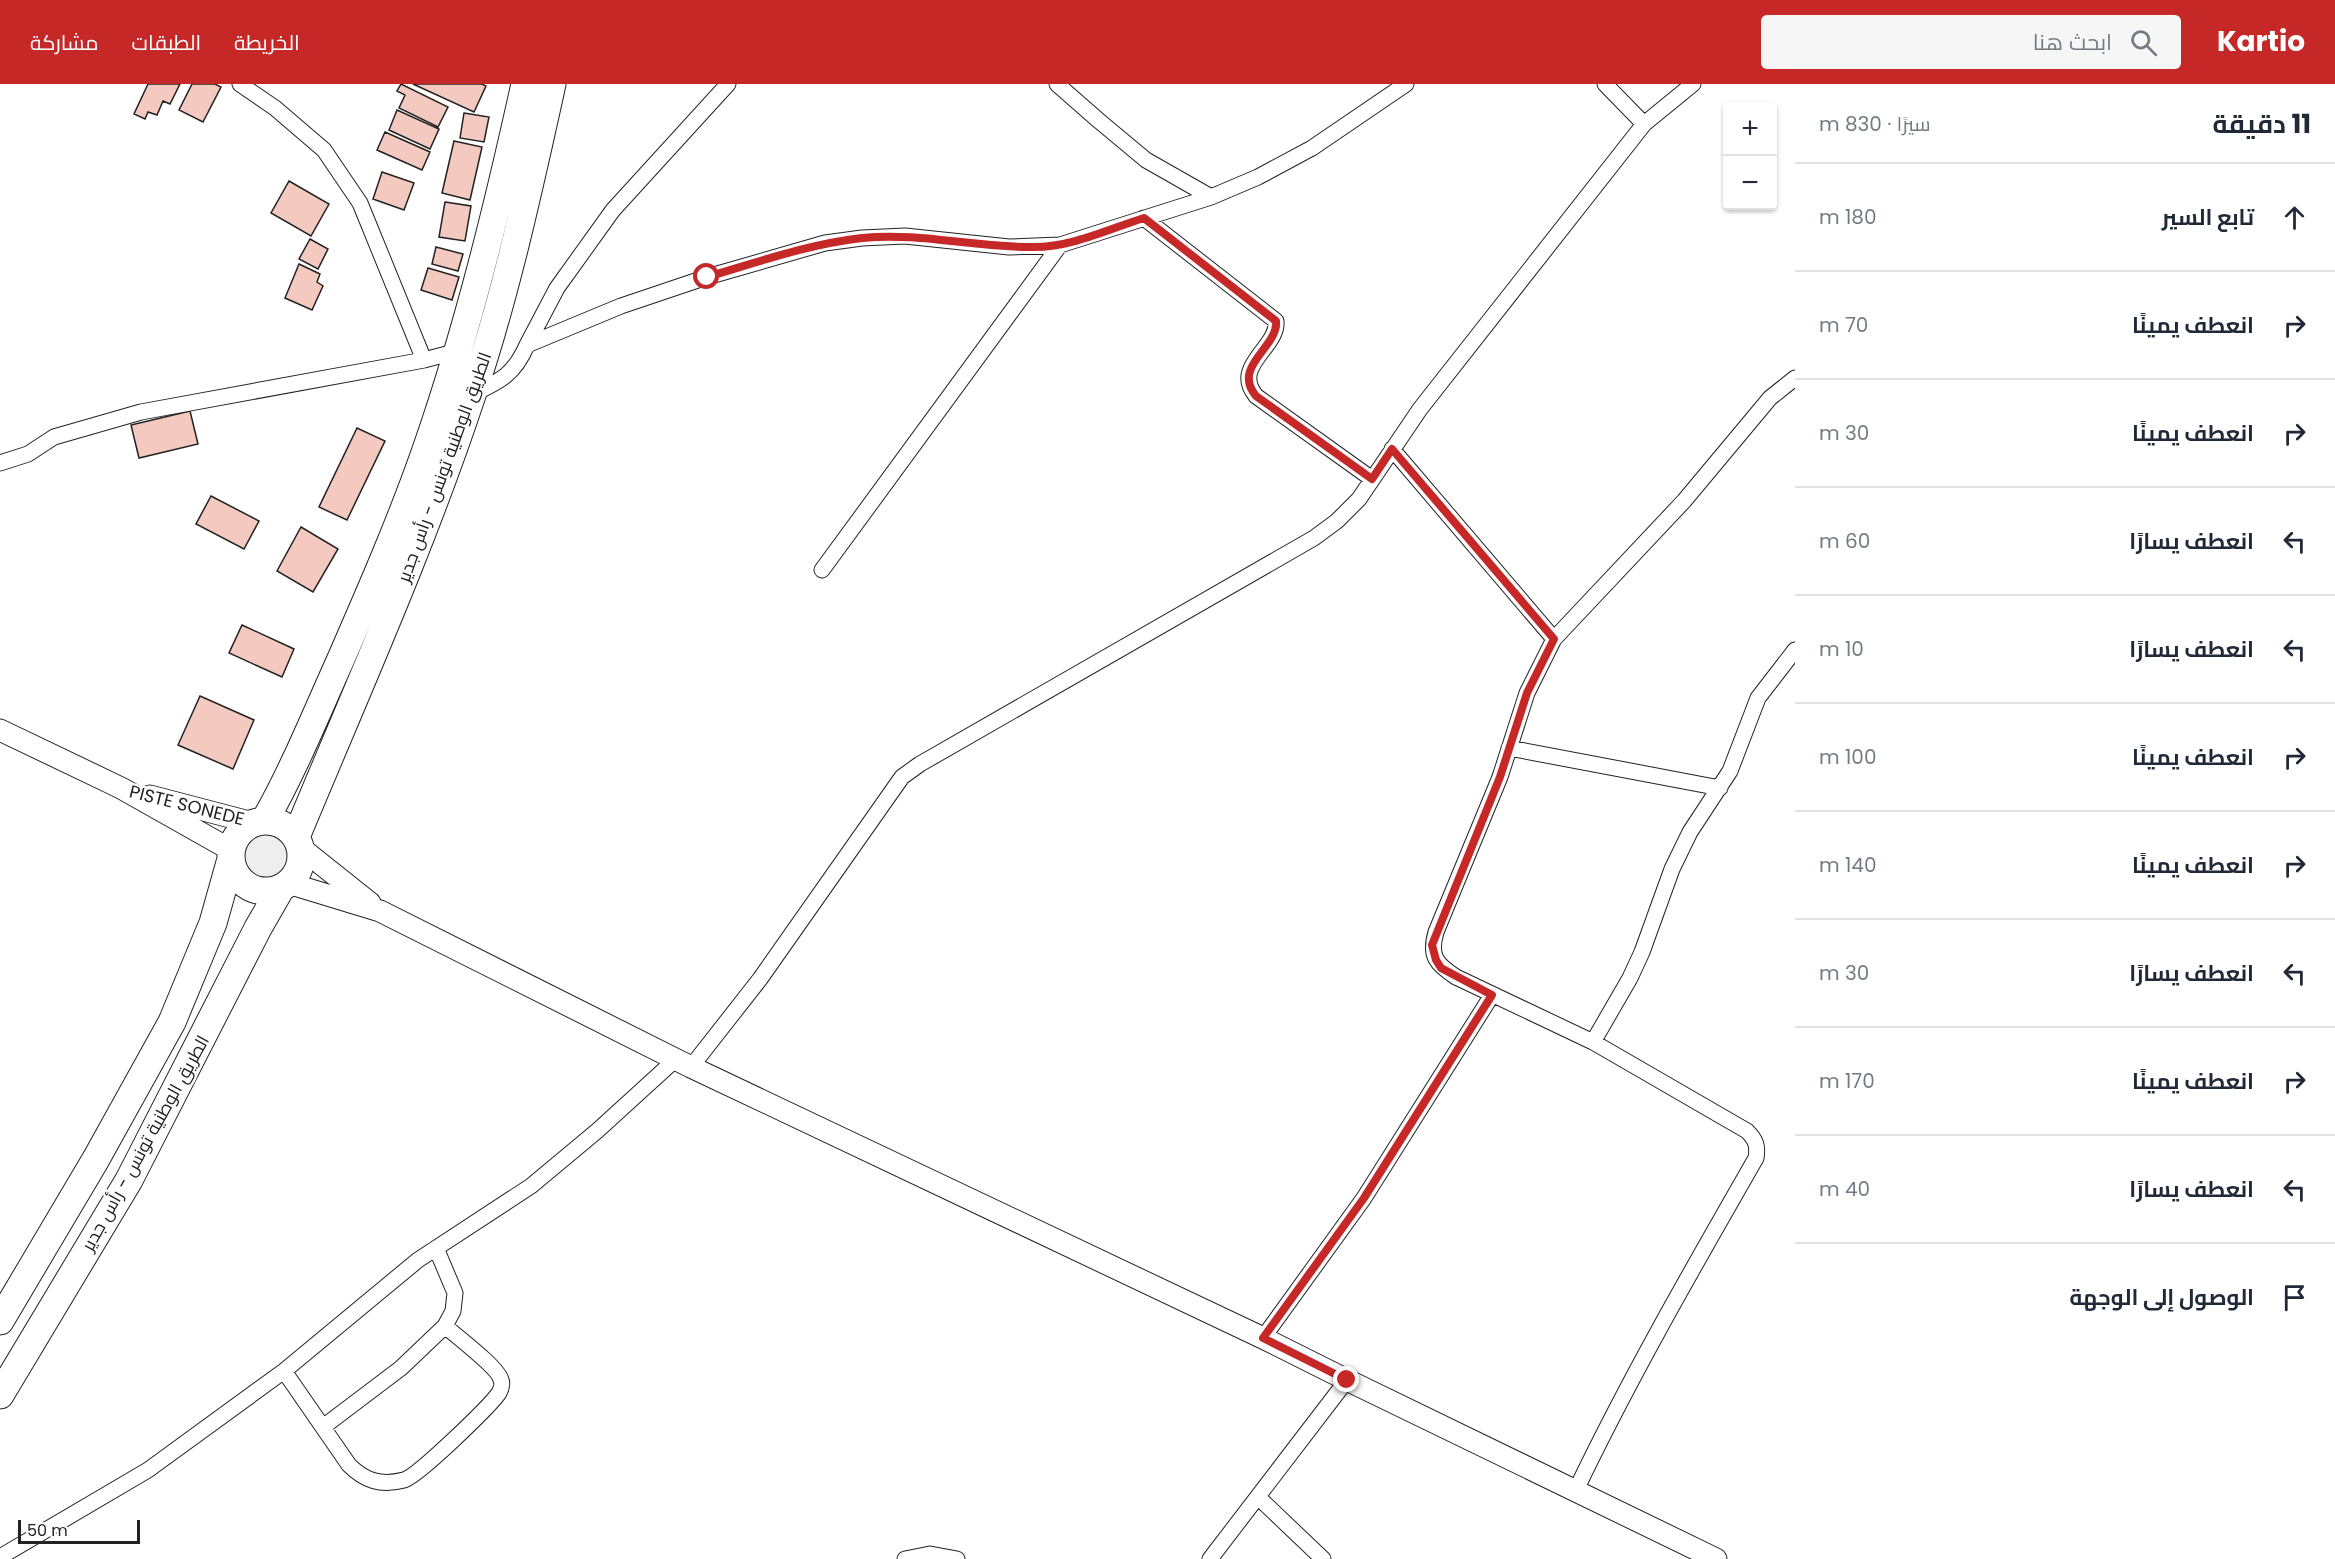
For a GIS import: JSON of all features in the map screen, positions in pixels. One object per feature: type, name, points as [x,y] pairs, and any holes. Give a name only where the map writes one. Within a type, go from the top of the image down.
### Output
[{"type":"highway","name":"الطريق الوطنية تونس - رأس جدير","points":[[259,822],[288,777],[394,532],[427,448],[458,351],[498,205],[525,84]]},
{"type":"highway","name":"الطريق الوطنية تونس - رأس جدير","points":[[298,842],[416,552],[472,394],[490,338],[521,220],[552,84]]},
{"type":"highway","points":[[259,822],[277,822],[288,828],[298,842],[298,871],[285,885],[259,890],[240,879],[234,870],[231,855],[239,834],[259,822]]},
{"type":"highway","name":"الطريق الوطنية تونس - رأس جدير","points":[[0,1322],[172,1022],[213,923],[231,855]]},
{"type":"highway","name":"الطريق الوطنية تونس - رأس جدير","points":[[0,1395],[129,1180],[258,928],[285,885]]},
{"type":"street","points":[[240,84],[275,108],[324,150],[360,203],[424,360]]},
{"type":"street","points":[[472,394],[503,380],[520,362],[557,288],[613,210],[728,84]]},
{"type":"street","points":[[1057,84],[1146,160],[1211,197]]},
{"type":"street","points":[[527,345],[632,302],[707,277],[825,243],[905,236],[1010,247],[1060,245],[1211,197],[1258,177],[1312,148],[1406,84]]},
{"type":"street","points":[[1605,84],[1644,124]]},
{"type":"street","points":[[0,1557],[148,1470],[284,1371],[372,1297],[436,1248],[531,1186],[683,1063],[760,979],[902,777],[920,764],[1314,538],[1348,510],[1420,409],[1644,124],[1693,84]]},
{"type":"street","points":[[1144,218],[1276,321],[1276,329],[1254,363],[1250,374],[1249,387],[1256,396],[1372,479]]},
{"type":"street","points":[[822,570],[1060,245]]},
{"type":"street","points":[[0,463],[28,454],[54,437],[141,412],[424,360],[458,351]]},
{"type":"street","points":[[1575,1492],[1618,1403],[1756,1158],[1758,1149],[1755,1139],[1747,1131],[1593,1042],[1492,995],[1441,968],[1432,945],[1509,748],[1527,693],[1554,639],[1684,501],[1764,404],[1795,378]]},
{"type":"street","points":[[1392,449],[1554,639]]},
{"type":"street","points":[[1593,1042],[1630,978],[1642,952],[1672,869],[1690,832],[1730,771],[1758,698],[1795,650]]},
{"type":"street","name":"PISTE SONEDE","points":[[0,730],[120,788],[231,855]]},
{"type":"street","points":[[1509,748],[1720,788]]},
{"type":"street","name":"PISTE SONEDE","points":[[120,788],[259,822]]},
{"type":"street","points":[[298,842],[380,911]]},
{"type":"street","points":[[285,885],[380,911],[683,1063],[1263,1338],[1716,1559]]},
{"type":"street","points":[[1263,1338],[1364,1198],[1492,995]]},
{"type":"street","points":[[323,1427],[401,1368],[445,1326],[453,1311],[455,1293],[436,1248]]},
{"type":"street","points":[[284,1371],[350,1465],[362,1477],[376,1482],[406,1479],[424,1467],[499,1393],[502,1384],[501,1377],[494,1368],[445,1326]]},
{"type":"street","points":[[1210,1559],[1347,1380]]},
{"type":"street","points":[[1258,1497],[1323,1559]]},
{"type":"street","points":[[905,1559],[930,1554],[957,1559]]},
{"type":"shaded area","points":[[260,832],[270,832],[285,842],[289,856],[285,870],[279,876],[270,880],[260,880],[245,870],[241,861],[241,851],[251,836]]},
{"type":"building","points":[[148,84],[180,84],[170,104],[163,101],[157,115],[148,112],[145,119],[134,114]]},
{"type":"building","points":[[192,84],[215,84],[221,87],[203,122],[179,110]]},
{"type":"building","points":[[401,84],[448,107],[438,127],[399,108],[405,95],[397,91]]},
{"type":"building","points":[[413,84],[482,84],[486,86],[474,112]]},
{"type":"building","points":[[397,110],[439,129],[430,149],[389,130]]},
{"type":"building","points":[[464,113],[489,117],[484,142],[460,138]]},
{"type":"building","points":[[385,132],[430,152],[422,170],[377,150]]},
{"type":"building","points":[[454,141],[482,147],[470,200],[442,193]]},
{"type":"building","points":[[382,172],[414,183],[404,210],[373,199]]},
{"type":"building","points":[[289,181],[329,204],[311,236],[271,213]]},
{"type":"building","points":[[445,202],[471,206],[465,241],[439,237]]},
{"type":"building","points":[[310,239],[328,249],[318,269],[299,259]]},
{"type":"building","points":[[436,247],[463,254],[458,271],[432,264]]},
{"type":"building","points":[[299,264],[320,274],[317,282],[323,286],[312,310],[285,298]]},
{"type":"building","points":[[428,268],[459,277],[452,300],[421,290]]},
{"type":"building","points":[[190,411],[198,444],[139,458],[131,425]]},
{"type":"building","points":[[357,428],[385,441],[347,520],[319,507]]},
{"type":"building","points":[[211,496],[259,521],[244,549],[196,524]]},
{"type":"building","points":[[301,527],[338,549],[313,592],[277,571]]},
{"type":"building","points":[[242,625],[294,649],[282,677],[229,653]]},
{"type":"building","points":[[200,696],[254,720],[233,769],[178,745]]},
{"type":"route","points":[[707,277],[825,243],[862,238],[905,236],[1010,247],[1036,247],[1060,245],[1144,218],[1276,321],[1276,329],[1254,363],[1248,381],[1249,387],[1256,396],[1372,479],[1392,449],[1554,639],[1527,693],[1500,777],[1432,945],[1441,968],[1492,995],[1364,1198],[1263,1338],[1347,1380]]}]
